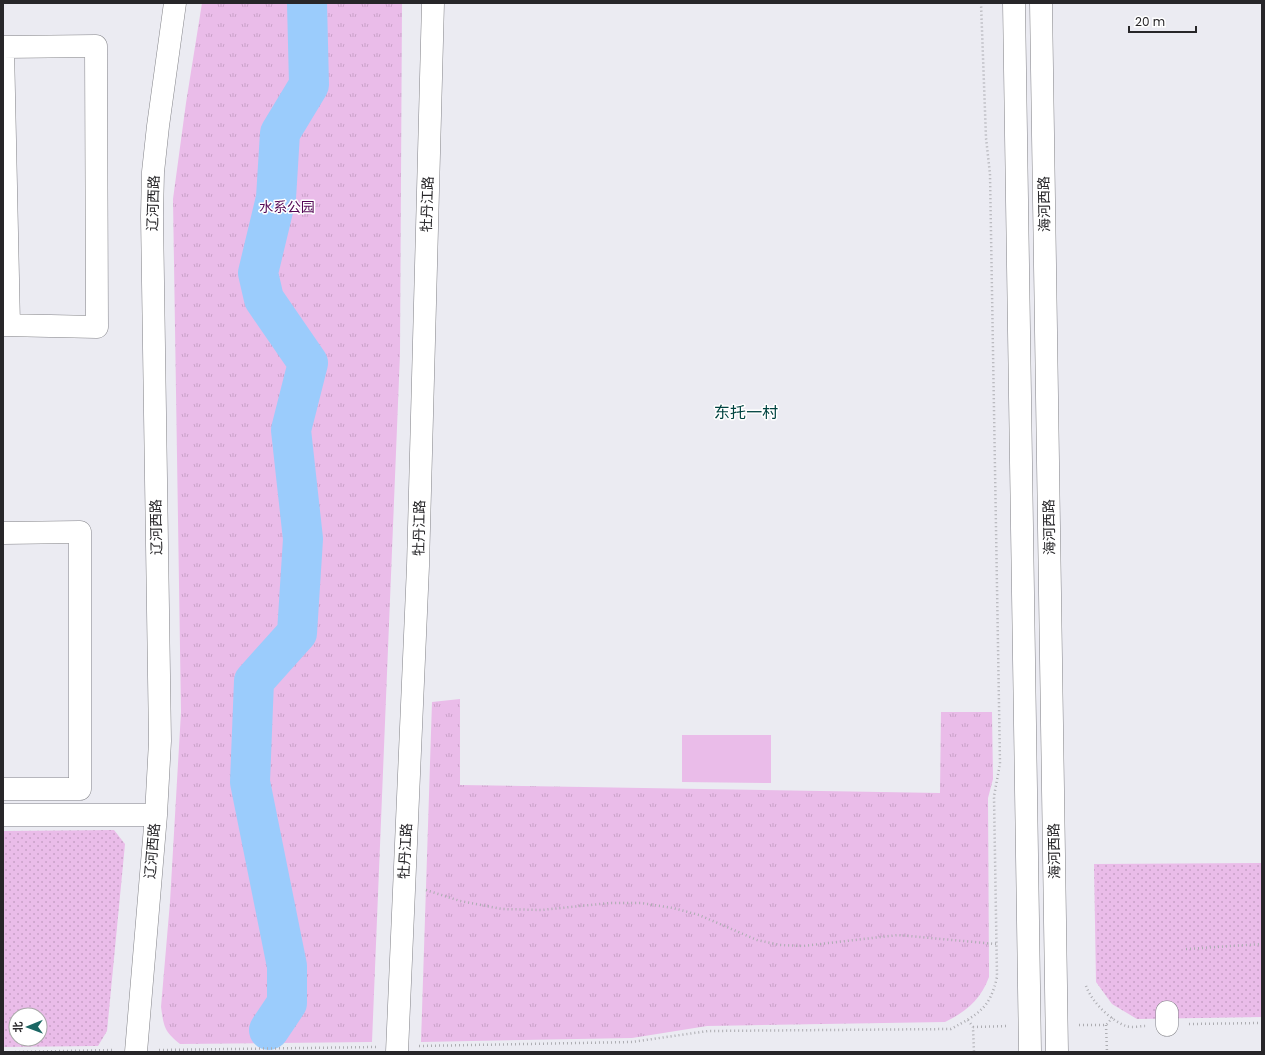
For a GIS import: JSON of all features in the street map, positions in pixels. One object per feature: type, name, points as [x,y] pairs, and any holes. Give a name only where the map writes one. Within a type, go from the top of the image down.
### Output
[{"type":"street","name":"辽河西路","points":[[136,1051],[156,815],[160,740],[151,266],[153,172],[175,3]]},
{"type":"street","name":"牡丹江路","points":[[397,1049],[418,566],[433,3]]},
{"type":"street","name":"海河西路","points":[[1014,3],[1030,1052]]},
{"type":"street","name":"海河西路","points":[[1041,3],[1056,1052]]},
{"type":"street","points":[[96,46],[97,327],[6,325],[3,47],[96,46]]},
{"type":"street","points":[[3,533],[80,532],[80,789],[3,789]]},
{"type":"street","points":[[3,815],[156,815]]},
{"type":"path","points":[[15,1052],[397,1049],[632,1042],[708,1031],[952,1030],[983,1008],[993,995],[997,977],[994,796],[1000,764],[990,174],[986,138],[981,3]]},
{"type":"path","points":[[426,890],[460,900],[502,909],[541,910],[610,903],[641,903],[673,908],[699,915],[757,940],[780,945],[803,946],[898,935],[996,944]]},
{"type":"path","points":[[1186,949],[1262,944]]},
{"type":"path","points":[[1086,986],[1090,997],[1113,1017],[1127,1026],[1167,1018],[1262,1023]]},
{"type":"path","points":[[1107,1052],[1106,1025],[1113,1017]]},
{"type":"path","points":[[968,1020],[973,1027],[974,1052]]},
{"type":"green space","name":"水系公园","points":[[202,3],[402,3],[400,354],[372,1042],[180,1044],[168,1032],[164,1024],[162,1014],[161,1007],[170,902],[181,712],[173,199]]},
{"type":"green space","points":[[460,699],[460,785],[940,793],[941,712],[992,712],[993,779],[988,798],[989,977],[986,985],[972,1004],[960,1014],[945,1022],[707,1026],[632,1038],[421,1042],[432,702]]},
{"type":"green space","points":[[682,735],[771,735],[771,783],[682,782]]},
{"type":"green space","points":[[114,830],[125,844],[107,1031],[98,1046],[48,1047],[48,1007],[8,1007],[8,1047],[3,1047],[3,831]]},
{"type":"green space","points":[[1262,863],[1262,1017],[1137,1019],[1112,1004],[1096,982],[1094,864]]},
{"type":"waterway","points":[[269,1030],[287,1003],[287,966],[250,782],[254,681],[297,633],[303,539],[291,430],[308,363],[264,299],[258,273],[276,198],[280,133],[309,85],[307,3]]},
{"type":"district","name":"东托一村","points":[[746,412]]}]
